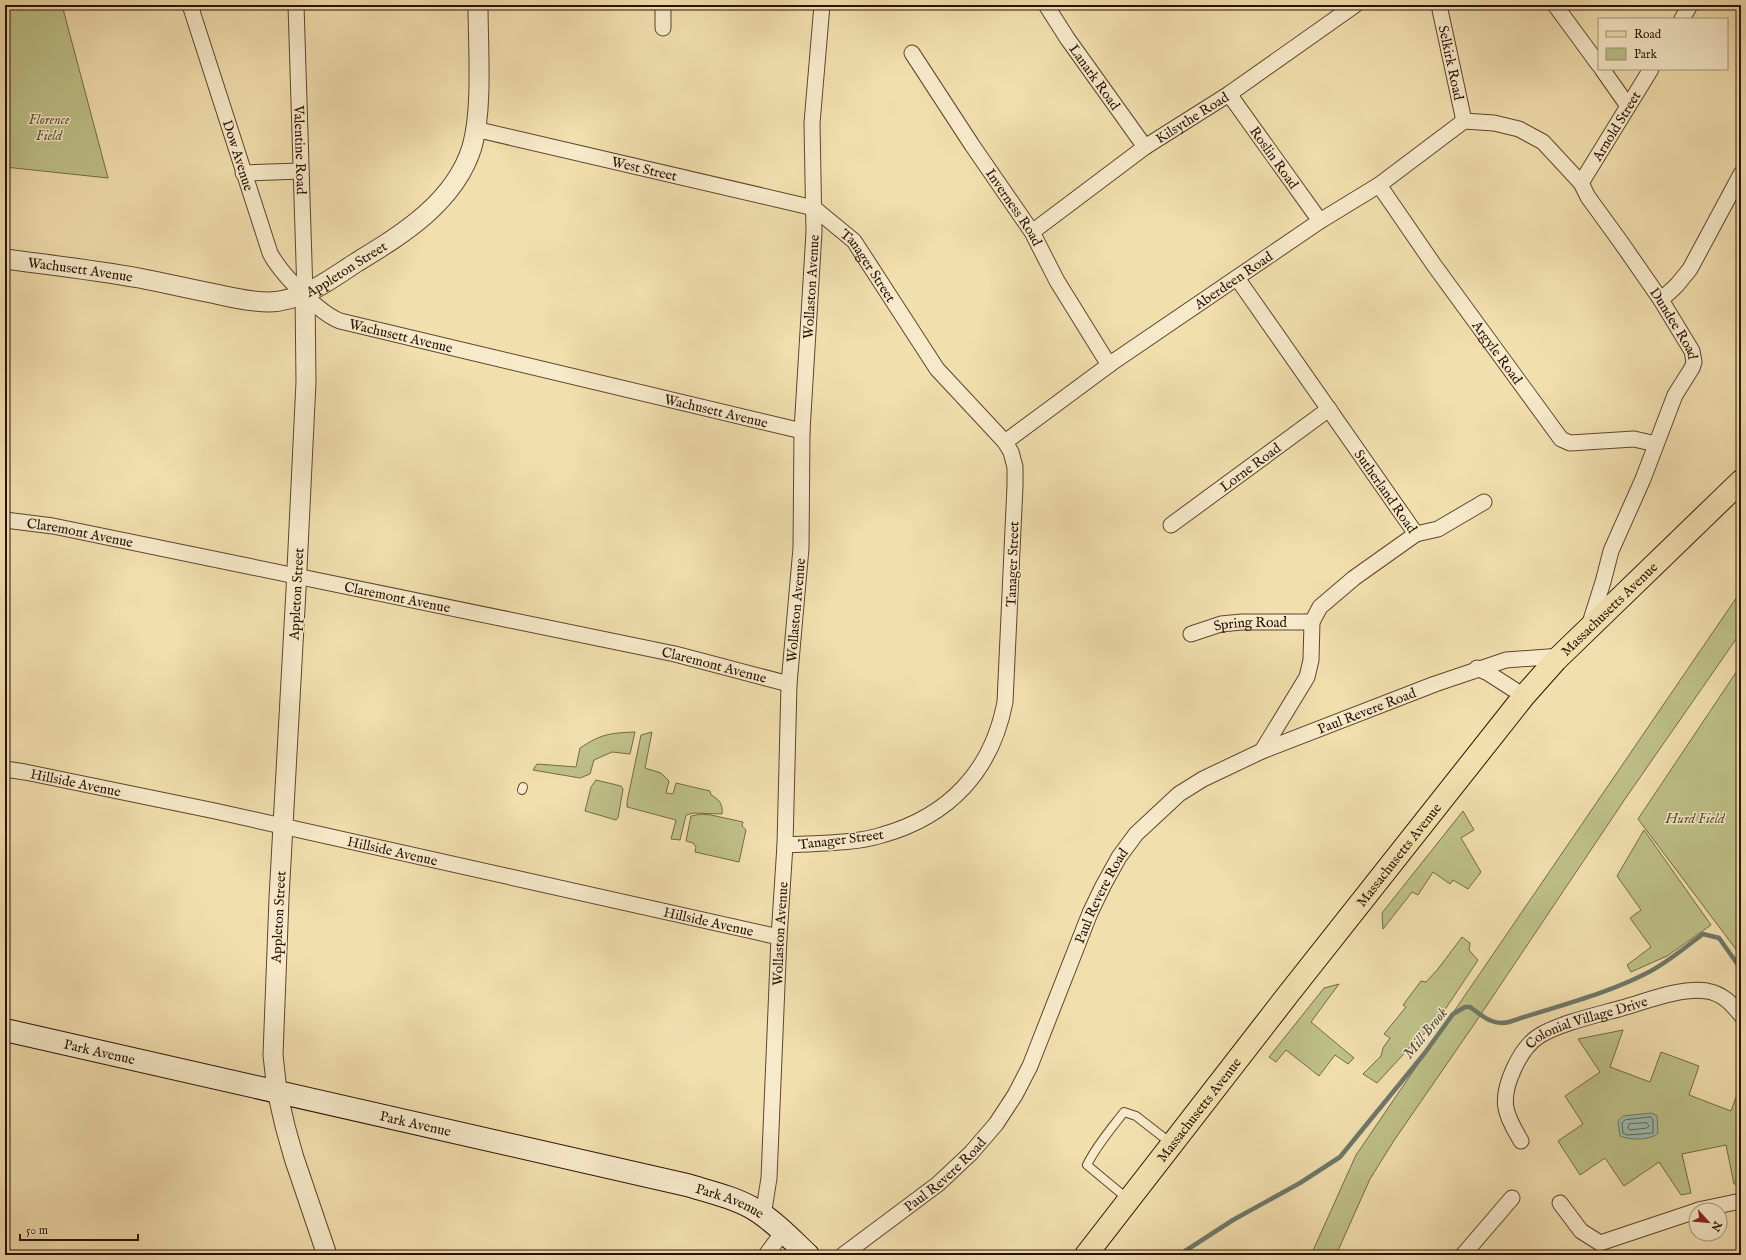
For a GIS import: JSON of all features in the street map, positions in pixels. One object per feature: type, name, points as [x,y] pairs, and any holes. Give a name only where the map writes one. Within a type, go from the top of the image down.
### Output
[{"type":"main road","name":"Massachusetts Avenue","points":[[1086,1255],[1295,986],[1524,696],[1588,629],[1741,481]]},
{"type":"main road","name":"Park Avenue","points":[[5,1030],[652,1176],[736,1201],[763,1216],[808,1255]]},
{"type":"street","name":"Dow Avenue","points":[[190,5],[243,173],[274,260],[281,271],[305,294]]},
{"type":"street","name":"Valentine Road","points":[[296,5],[305,294]]},
{"type":"street","name":"Appleton Street","points":[[327,1255],[294,1158],[277,1091],[273,1055],[273,1019],[297,576],[306,377],[305,294],[389,243],[431,210],[451,187],[461,171],[472,147],[475,129],[478,92],[478,5]]},
{"type":"street","points":[[663,5],[663,28]]},
{"type":"street","name":"Wollaston Avenue","points":[[763,1216],[769,1178],[779,937],[785,845],[789,684],[801,548],[802,431],[814,232],[812,123],[822,5]]},
{"type":"street","name":"Lanark Road","points":[[1046,5],[1067,38],[1145,147]]},
{"type":"street","name":"Kilsythe Road","points":[[1032,232],[1145,147],[1229,94],[1355,5]]},
{"type":"street","name":"Selkirk Road","points":[[1439,5],[1464,121]]},
{"type":"street","points":[[1555,5],[1598,64]]},
{"type":"street","points":[[1683,18],[1690,5]]},
{"type":"street","name":"Inverness Road","points":[[912,53],[972,145],[1032,232],[1057,281],[1109,365]]},
{"type":"street","points":[[1603,70],[1628,106]]},
{"type":"street","name":"Arnold Street","points":[[1581,183],[1650,70]]},
{"type":"street","name":"Roslin Road","points":[[1229,94],[1320,221]]},
{"type":"street","name":"Dundee Road","points":[[1464,121],[1494,123],[1519,129],[1543,142],[1581,183],[1588,197],[1661,300],[1690,346],[1694,357],[1692,368],[1675,395],[1643,479],[1611,551],[1588,629]]},
{"type":"street","name":"Aberdeen Road","points":[[1005,442],[1109,365],[1320,221],[1379,185],[1464,121]]},
{"type":"street","name":"West Street","points":[[475,129],[814,208]]},
{"type":"street","points":[[243,173],[301,171]]},
{"type":"street","points":[[1661,300],[1677,285],[1690,269],[1741,174]]},
{"type":"street","name":"Argyle Road","points":[[1379,185],[1437,268],[1563,440],[1572,443],[1634,439],[1656,444]]},
{"type":"street","name":"Tanager Street","points":[[785,845],[882,836],[920,821],[959,794],[969,784],[987,755],[1002,717],[1007,681],[1015,486],[1014,466],[1011,452],[1005,442],[937,369],[854,241],[814,208]]},
{"type":"street","name":"Wachusett Avenue","points":[[5,259],[103,272],[246,300],[283,301],[305,294],[326,314],[340,320],[802,431]]},
{"type":"street","name":"Sutherland Road","points":[[1237,278],[1416,534],[1354,578],[1326,602],[1315,614],[1312,622]]},
{"type":"street","name":"Lorne Road","points":[[1171,525],[1329,409]]},
{"type":"street","points":[[1416,534],[1438,529],[1484,502]]},
{"type":"street","name":"Claremont Avenue","points":[[5,520],[53,526],[675,654],[789,684]]},
{"type":"street","name":"Spring Road","points":[[1191,634],[1221,624],[1242,622],[1312,622]]},
{"type":"street","points":[[1262,751],[1307,677],[1311,660],[1312,622]]},
{"type":"street","name":"Paul Revere Road","points":[[842,1255],[938,1184],[971,1153],[996,1124],[1015,1095],[1030,1066],[1090,913],[1119,857],[1136,834],[1179,794],[1203,779],[1262,751],[1477,668],[1514,658],[1561,656]]},
{"type":"street","points":[[1477,668],[1494,676],[1524,696]]},
{"type":"street","name":"Hillside Avenue","points":[[5,769],[109,789],[284,826],[779,937]]},
{"type":"street","name":"Colonial Village Drive","points":[[1521,1141],[1507,1115],[1506,1098],[1508,1085],[1525,1049],[1538,1036],[1608,1012],[1689,991],[1708,991],[1718,994],[1726,998],[1741,1015]]},
{"type":"street","points":[[1463,1255],[1512,1198]]},
{"type":"street","points":[[1728,1204],[1741,1201]]},
{"type":"street","points":[[1560,1203],[1581,1231],[1600,1243],[1688,1213]]},
{"type":"street","points":[[766,1255],[783,1232]]},
{"type":"lane","points":[[1129,1200],[1087,1165],[1091,1156],[1124,1112],[1136,1116],[1173,1144]]},
{"type":"green space","name":"Florence Field","points":[[5,5],[62,5],[108,178],[5,167]]},
{"type":"green space","points":[[1741,591],[1741,632],[1625,799],[1475,1023],[1393,1142],[1370,1179],[1336,1255],[1311,1255],[1356,1155]]},
{"type":"green space","name":"Hurd Field","points":[[1741,665],[1741,956],[1638,819]]},
{"type":"green space","points":[[635,732],[630,754],[612,752],[594,760],[590,774],[580,778],[533,770],[537,764],[576,767],[580,748],[587,743],[606,735]]},
{"type":"green space","points":[[652,732],[645,768],[661,773],[669,781],[666,793],[673,794],[676,783],[710,791],[711,795],[718,800],[722,807],[722,814],[694,813],[686,815],[680,840],[671,839],[676,820],[627,807],[641,735]]},
{"type":"green space","points":[[596,780],[621,786],[623,789],[618,818],[616,820],[585,811],[591,787]]},
{"type":"green space","points":[[1463,811],[1474,830],[1461,838],[1481,872],[1468,889],[1453,880],[1450,884],[1433,872],[1418,895],[1412,892],[1383,929],[1382,913]]},
{"type":"green space","points":[[701,814],[743,822],[742,826],[746,830],[739,862],[695,852],[696,847],[693,843],[686,841],[691,816]]},
{"type":"green space","points":[[1644,830],[1711,925],[1667,956],[1631,972],[1627,965],[1651,947],[1630,918],[1641,910],[1617,876]]},
{"type":"green space","points":[[1462,937],[1470,943],[1469,950],[1478,960],[1436,1023],[1411,1046],[1377,1083],[1363,1074],[1381,1056],[1383,1048],[1390,1038],[1384,1034],[1406,1007],[1403,1005],[1421,981],[1426,982],[1438,969]]},
{"type":"green space","points":[[1339,984],[1311,1022],[1354,1058],[1348,1064],[1335,1055],[1319,1076],[1286,1050],[1276,1062],[1269,1057],[1324,988]]},
{"type":"green space","points":[[1623,1030],[1610,1067],[1650,1082],[1661,1052],[1699,1066],[1689,1095],[1731,1111],[1741,1083],[1741,1184],[1734,1184],[1726,1145],[1682,1154],[1691,1193],[1681,1195],[1659,1162],[1624,1186],[1605,1158],[1580,1175],[1558,1141],[1583,1124],[1565,1096],[1600,1072],[1578,1039]]},
{"type":"water","points":[[1652,1113],[1657,1116],[1658,1133],[1654,1136],[1639,1139],[1620,1136],[1618,1121],[1623,1116]]},
{"type":"waterway","name":"Mill Brook","points":[[1179,1255],[1233,1220],[1300,1183],[1340,1157],[1424,1054],[1453,1014],[1465,1007],[1470,1007],[1484,1017],[1498,1023],[1509,1022],[1596,994],[1645,974],[1675,956],[1703,934],[1719,938],[1741,969]]}]
